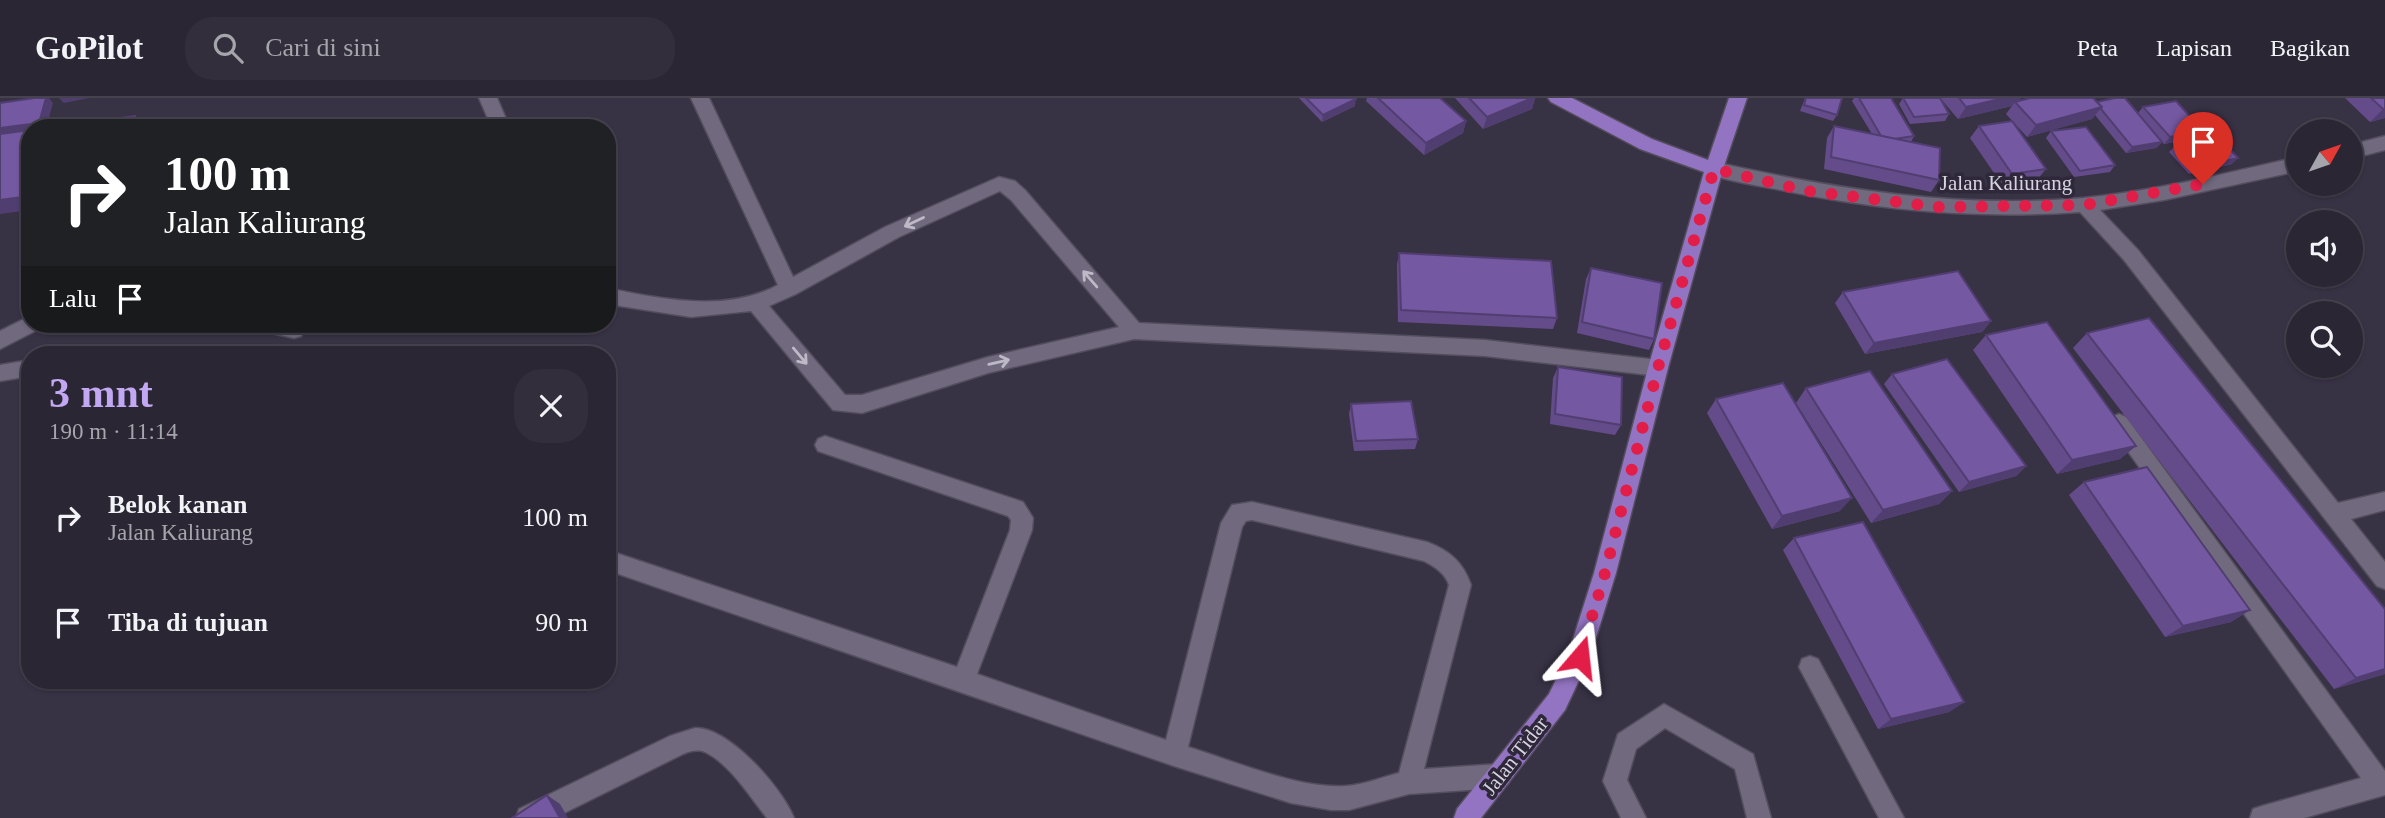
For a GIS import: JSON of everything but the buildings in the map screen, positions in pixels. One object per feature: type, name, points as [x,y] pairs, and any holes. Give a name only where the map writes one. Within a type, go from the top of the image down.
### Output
[{"type":"main road","points":[[1557,98],[1646,144],[1714,169]]},
{"type":"main road","name":"Jalan Tidar","points":[[1472,816],[1499,776],[1557,702],[1580,657],[1714,169],[1738,98]]},
{"type":"street","points":[[488,98],[497,119]]},
{"type":"street","points":[[700,98],[789,289]]},
{"type":"street","points":[[2363,149],[2385,144]]},
{"type":"street","name":"Jalan Kaliurang","points":[[1714,169],[1807,191],[1938,207],[2084,205],[2286,166]]},
{"type":"street","points":[[616,297],[698,311],[756,304],[789,289],[892,232],[999,184],[1008,186],[1018,195],[1134,331]]},
{"type":"street","points":[[2084,205],[2131,255],[2385,579]]},
{"type":"street","points":[[756,304],[840,404],[862,404],[988,365],[1134,331],[1485,348],[1658,368]]},
{"type":"street","points":[[0,341],[21,329]]},
{"type":"street","points":[[0,373],[21,370]]},
{"type":"street","points":[[2105,404],[2382,784],[2262,818]]},
{"type":"street","points":[[825,445],[1014,509],[1022,518],[1021,530],[963,680]]},
{"type":"street","points":[[2334,513],[2385,501]]},
{"type":"street","points":[[1174,754],[1232,523],[1240,512],[1252,510],[1427,552],[1445,562],[1454,572],[1460,585],[1409,782]]},
{"type":"street","points":[[616,563],[1174,754],[1291,791],[1331,798],[1349,798],[1409,782],[1499,776]]},
{"type":"street","points":[[1810,667],[1892,818]]},
{"type":"street","points":[[1634,818],[1615,781],[1622,755],[1626,742],[1664,715],[1745,762],[1759,818]]},
{"type":"street","points":[[528,818],[678,744],[698,738],[712,742],[724,752],[782,818]]},
{"type":"route","points":[[1580,657],[1714,169],[1807,191],[1938,207],[2084,205],[2203,184]]}]
